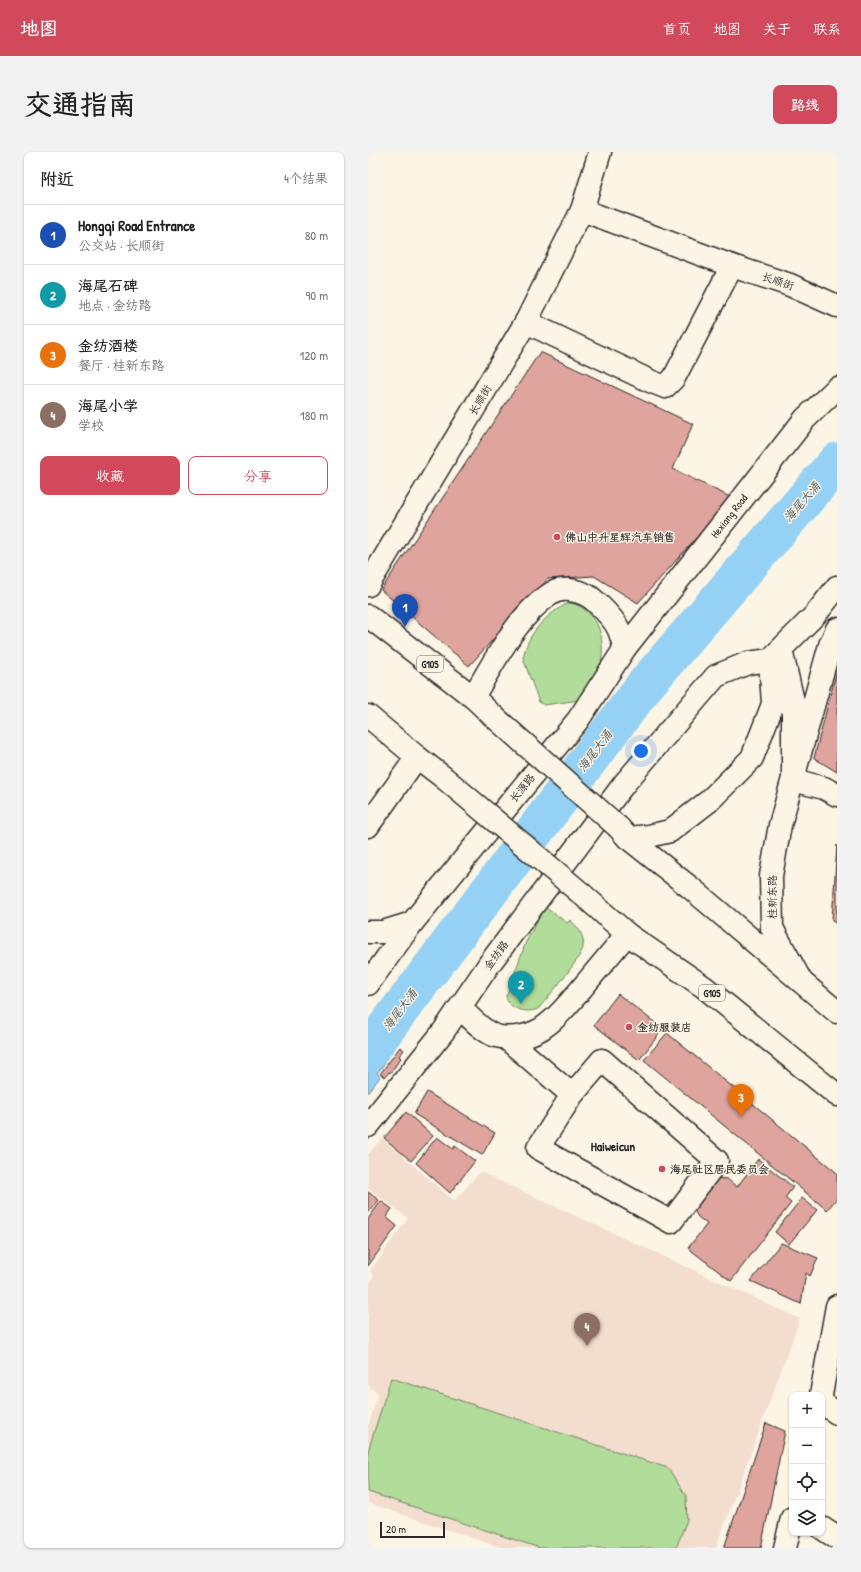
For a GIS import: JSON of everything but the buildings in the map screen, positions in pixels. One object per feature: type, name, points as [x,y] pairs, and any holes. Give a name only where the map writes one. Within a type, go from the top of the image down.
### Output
[{"type":"main road","name":"长顺街","points":[[368,585],[526,322],[582,210],[600,152]]},
{"type":"main road","name":"长顺街","points":[[582,210],[732,266],[790,285],[837,306]]},
{"type":"main road","points":[[526,322],[665,387],[674,378],[732,266]]},
{"type":"main road","name":"Hexiang Road","points":[[625,648],[806,419],[837,388]]},
{"type":"main road","points":[[623,832],[649,836],[670,832],[709,801],[752,758],[773,704],[775,655],[815,615],[837,587]]},
{"type":"main road","points":[[473,697],[510,637],[531,610],[550,594],[566,590],[583,593],[593,599],[618,627],[625,648]]},
{"type":"main road","name":"G105","points":[[368,616],[473,697],[623,832],[692,888],[837,1012]]},
{"type":"main road","name":"桂新东路","points":[[803,984],[772,928],[770,876],[780,825],[792,780],[830,645],[837,629]]},
{"type":"main road","name":"长源路","points":[[368,984],[412,923],[578,720],[625,648]]},
{"type":"main road","name":"桂新东路","points":[[775,655],[794,701],[792,780]]},
{"type":"main road","name":"金纺路","points":[[368,1126],[443,1032],[490,963],[624,784],[716,676],[748,663],[775,655]]},
{"type":"main road","points":[[368,716],[417,757],[368,826]]},
{"type":"main road","name":"G105","points":[[417,757],[443,777],[627,934],[704,987],[837,1095]]},
{"type":"main road","points":[[792,780],[824,788],[837,796]]},
{"type":"main road","points":[[368,932],[383,932],[412,923]]},
{"type":"main road","points":[[460,1008],[481,1028],[493,1035],[506,1038],[524,1036],[537,1031],[548,1025],[561,1013],[627,934]]},
{"type":"main road","points":[[506,1038],[572,1095]]},
{"type":"main road","points":[[602,1060],[717,1161],[671,1222],[538,1148],[572,1095],[602,1060]]},
{"type":"main road","points":[[822,1392],[834,1339],[837,1306]]},
{"type":"main road","points":[[825,1405],[837,1413]]},
{"type":"main road","points":[[825,1530],[837,1538]]},
{"type":"main road","points":[[785,1548],[789,1531]]},
{"type":"shaded area","points":[[382,1138],[454,1201],[480,1172],[800,1319],[716,1548],[502,1548],[368,1503],[368,1427],[378,1393],[368,1385],[368,1286],[374,1276],[370,1271],[408,1218],[368,1188],[368,1155]]},
{"type":"green space","points":[[569,603],[580,606],[592,616],[600,631],[602,640],[602,658],[600,667],[595,682],[580,700],[544,705],[539,702],[523,658],[525,649],[539,625],[553,612]]},
{"type":"green space","points":[[545,906],[567,923],[570,920],[576,926],[582,935],[583,947],[571,969],[539,1008],[530,1011],[519,1010],[507,1001],[506,996],[526,942]]},
{"type":"green space","points":[[391,1378],[668,1468],[686,1496],[687,1520],[676,1548],[540,1548],[368,1492],[368,1451]]},
{"type":"water","points":[[368,1051],[385,1063],[377,1073],[380,1077],[368,1093]]},
{"type":"waterway","name":"海尾大涌","points":[[368,1052],[645,685],[837,462]]},
{"type":"place","name":"佛山中升星辉汽车销售","points":[[557,537]]},
{"type":"place","name":"Hongqi Road Entrance","points":[[405,627]]},
{"type":"place","name":"海尾石碑","points":[[521,1004]]},
{"type":"place","name":"金纺服装店","points":[[629,1027]]},
{"type":"place","name":"金纺酒楼","points":[[741,1117]]},
{"type":"place","name":"海尾社区居民委员会","points":[[662,1169]]},
{"type":"place","name":"海尾小学","points":[[587,1346]]},
{"type":"district","name":"Haiweicun","points":[[613,1146]]}]
